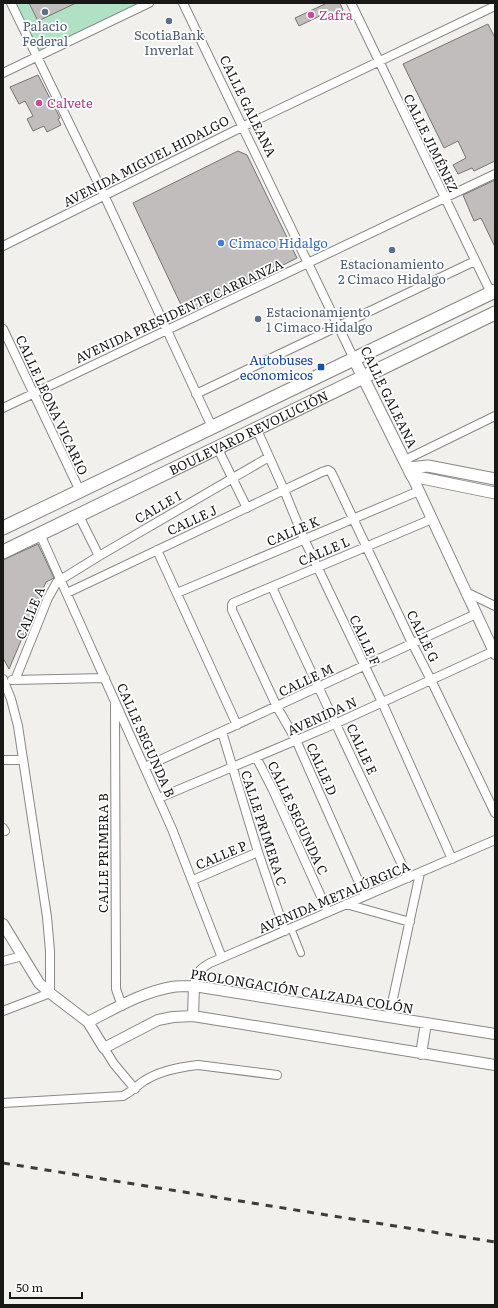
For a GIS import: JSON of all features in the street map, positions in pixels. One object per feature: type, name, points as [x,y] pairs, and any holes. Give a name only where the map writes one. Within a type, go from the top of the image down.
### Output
[{"type":"main road","points":[[3,528],[493,292]]},
{"type":"main road","name":"BOULEVARD REVOLUCIÓN","points":[[3,552],[218,449],[363,376],[495,313]]},
{"type":"main road","name":"CALLE GALEANA","points":[[354,359],[408,468]]},
{"type":"main road","points":[[408,468],[428,466],[495,479]]},
{"type":"main road","points":[[408,468],[495,493]]},
{"type":"street","points":[[11,3],[104,195],[212,427]]},
{"type":"street","points":[[3,73],[149,3]]},
{"type":"street","name":"CALLE GALEANA","points":[[183,3],[354,359]]},
{"type":"street","name":"CALLE JIMÉNEZ","points":[[350,3],[475,261],[493,292]]},
{"type":"street","name":"AVENIDA MIGUEL HIDALGO","points":[[3,246],[242,126],[495,6]]},
{"type":"street","name":"AVENIDA PRESIDENTE CARRANZA","points":[[3,408],[495,174]]},
{"type":"street","points":[[196,394],[475,261]]},
{"type":"street","name":"CALLE LEONA VICARIO","points":[[3,329],[80,491]]},
{"type":"street","points":[[408,468],[495,416]]},
{"type":"street","name":"CALLE F","points":[[257,430],[304,539],[382,702],[452,859]]},
{"type":"street","points":[[218,449],[246,508]]},
{"type":"street","name":"CALLE I","points":[[61,580],[99,556],[269,457]]},
{"type":"street","name":"CALLE GALEANA","points":[[408,468],[468,593],[494,653]]},
{"type":"street","name":"CALLE J","points":[[67,593],[328,470]]},
{"type":"street","name":"CALLE G","points":[[328,470],[331,472],[354,518],[412,643],[495,813]]},
{"type":"street","name":"CALLE K","points":[[177,592],[419,491]]},
{"type":"street","points":[[79,516],[99,556]]},
{"type":"street","name":"CALLE L","points":[[232,610],[233,603],[432,519]]},
{"type":"street","name":"CALLE SEGUNDA B","points":[[40,534],[159,798],[193,880],[222,958]]},
{"type":"street","points":[[157,550],[237,725]]},
{"type":"street","name":"CALLE A","points":[[16,680],[48,598],[57,582],[61,580]]},
{"type":"street","name":"CALLE E","points":[[272,587],[408,878]]},
{"type":"street","points":[[468,593],[495,606]]},
{"type":"street","name":"CALLE D","points":[[232,610],[277,707],[296,740],[365,896]]},
{"type":"street","name":"CALLE M","points":[[145,767],[476,614]]},
{"type":"street","name":"AVENIDA N","points":[[159,798],[336,723],[494,653]]},
{"type":"street","points":[[50,993],[50,951],[47,917],[24,760],[11,700],[3,679],[105,678]]},
{"type":"street","name":"CALLE PRIMERA B","points":[[115,700],[116,989],[122,1006]]},
{"type":"street","name":"CALLE PRIMERA C","points":[[222,732],[258,852],[288,930]]},
{"type":"street","name":"CALLE SEGUNDA C","points":[[256,757],[274,790],[328,912]]},
{"type":"street","points":[[3,760],[24,760]]},
{"type":"street","name":"AVENIDA METALÚRGICA","points":[[194,986],[196,975],[201,968],[495,840]]},
{"type":"street","name":"CALLE P","points":[[193,880],[258,852]]},
{"type":"street","points":[[389,1017],[420,873]]},
{"type":"street","points":[[346,904],[410,922]]},
{"type":"street","points":[[3,925],[39,983],[88,1022],[114,1064],[135,1089]]},
{"type":"street","points":[[288,930],[301,954]]},
{"type":"street","points":[[3,961],[23,956]]},
{"type":"street","points":[[193,1016],[194,986]]},
{"type":"street","name":"PROLONGACIÓN CALZADA COLÓN","points":[[88,1022],[159,990],[173,987],[194,986],[495,1034]]},
{"type":"street","points":[[3,1011],[50,993]]},
{"type":"street","points":[[104,1048],[158,1020],[172,1017],[193,1016],[495,1065]]},
{"type":"street","points":[[421,1054],[426,1023]]},
{"type":"street","points":[[3,1103],[123,1096],[135,1089],[143,1081],[167,1071],[185,1066],[198,1065],[277,1075]]},
{"type":"green space","points":[[13,3],[144,3],[37,54]]},
{"type":"building","name":"Palacio Federal","points":[[29,3],[76,3],[38,21]]},
{"type":"building","name":"Zafra","points":[[327,3],[340,3],[343,10],[328,18],[326,13],[299,26],[295,18]]},
{"type":"building","points":[[488,24],[495,38],[495,161],[474,171],[472,168],[458,174],[453,165],[466,158],[458,141],[444,148],[403,64]]},
{"type":"building","name":"Calvete","points":[[38,75],[60,118],[58,119],[61,125],[47,132],[44,126],[33,131],[27,119],[33,116],[25,101],[19,104],[10,87]]},
{"type":"building","name":"Cimaco Hidalgo","points":[[238,151],[247,155],[297,258],[194,310],[182,307],[133,203]]},
{"type":"building","points":[[495,180],[495,247],[481,218],[474,221],[463,195]]},
{"type":"building","points":[[38,544],[54,578],[46,582],[9,669],[3,658],[3,560]]},
{"type":"railway","points":[[3,1163],[495,1242]]},
{"type":"place","name":"Palacio Federal","points":[[45,12]]},
{"type":"place","name":"Zafra","points":[[311,15]]},
{"type":"place","name":"ScotiaBank Inverlat","points":[[169,21]]},
{"type":"place","name":"Calvete","points":[[39,103]]},
{"type":"place","name":"Cimaco Hidalgo","points":[[221,243]]},
{"type":"place","name":"Estacionamiento 2 Cimaco Hidalgo","points":[[392,250]]},
{"type":"place","name":"Estacionamiento 1 Cimaco Hidalgo","points":[[258,319]]},
{"type":"place","name":"Autobuses economicos","points":[[321,367]]}]
